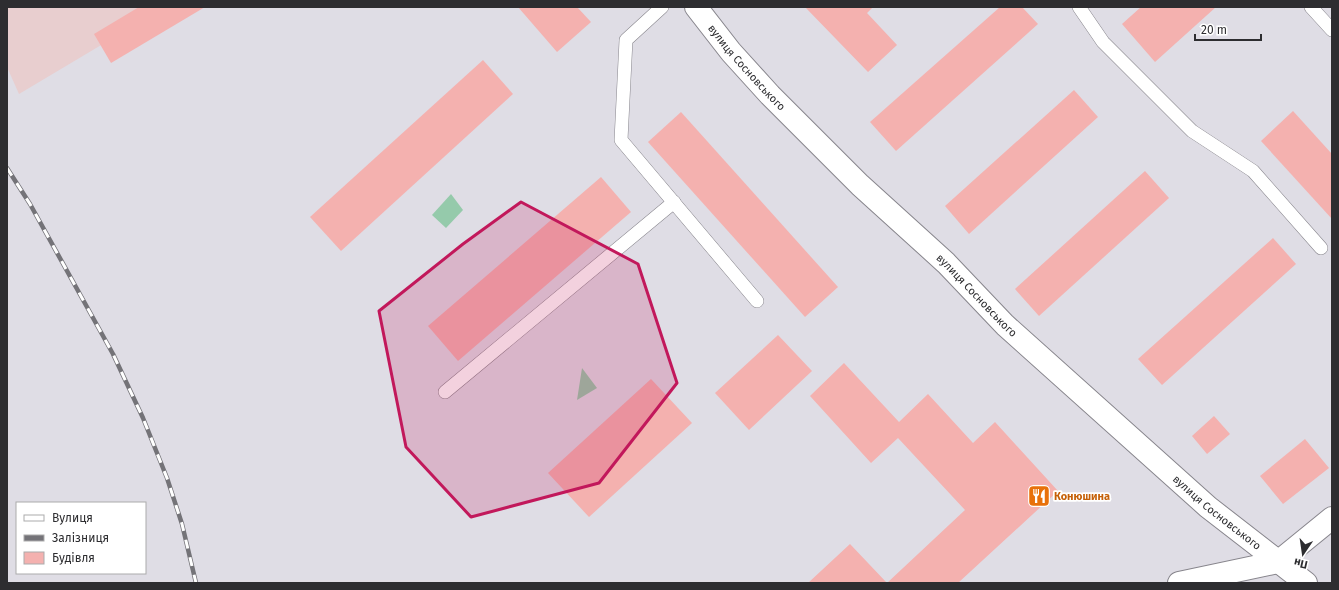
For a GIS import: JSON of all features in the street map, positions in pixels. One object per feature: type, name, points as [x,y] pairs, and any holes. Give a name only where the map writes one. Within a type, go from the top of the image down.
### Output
[{"type":"street","name":"вулиця Сосновського","points":[[696,7],[731,52],[770,95],[860,185],[946,263],[1005,325],[1208,507],[1306,583]]},
{"type":"street","points":[[1179,583],[1278,562],[1332,518]]},
{"type":"lane","points":[[662,7],[626,40],[621,140],[757,301]]},
{"type":"lane","points":[[1079,7],[1103,42],[1192,131],[1253,171],[1321,248]]},
{"type":"lane","points":[[1311,7],[1332,30]]},
{"type":"lane","points":[[445,392],[674,202]]},
{"type":"highlighted area","points":[[521,202],[638,264],[677,383],[599,483],[471,517],[406,447],[379,311],[463,244]]},
{"type":"shaded area","points":[[7,7],[165,7],[19,94],[7,67]]},
{"type":"green space","points":[[451,194],[463,210],[446,228],[432,215]]},
{"type":"green space","points":[[582,368],[597,388],[577,400]]},
{"type":"building","points":[[139,7],[205,7],[111,63],[94,34]]},
{"type":"building","points":[[518,7],[577,7],[591,22],[557,52]]},
{"type":"building","points":[[805,7],[873,7],[867,13],[897,45],[868,72]]},
{"type":"building","points":[[1000,7],[1022,7],[1038,24],[896,151],[870,122]]},
{"type":"building","points":[[1141,7],[1216,7],[1155,62],[1122,24]]},
{"type":"building","points":[[483,60],[513,94],[341,251],[310,217]]},
{"type":"building","points":[[1074,90],[1098,117],[969,234],[945,206]]},
{"type":"building","points":[[1293,111],[1332,154],[1332,219],[1261,141]]},
{"type":"building","points":[[681,112],[838,287],[805,317],[648,142]]},
{"type":"building","points":[[1145,171],[1169,198],[1039,316],[1015,289]]},
{"type":"building","points":[[601,177],[631,212],[458,361],[428,326]]},
{"type":"building","points":[[1273,238],[1296,264],[1162,385],[1138,359]]},
{"type":"building","points":[[778,335],[812,371],[749,430],[715,393]]},
{"type":"building","points":[[844,363],[899,422],[928,394],[973,443],[995,422],[1058,491],[958,583],[887,583],[965,510],[898,438],[871,463],[810,396]]},
{"type":"building","points":[[651,379],[692,423],[589,517],[548,473]]},
{"type":"building","points":[[1214,416],[1230,434],[1207,454],[1192,436]]},
{"type":"building","points":[[1305,439],[1329,468],[1283,504],[1260,476]]},
{"type":"building","points":[[850,544],[887,583],[808,583]]},
{"type":"railway","points":[[7,168],[30,204],[113,354],[143,418],[167,478],[182,524],[196,583]]},
{"type":"place","name":"Конюшина","points":[[1039,496]]}]
